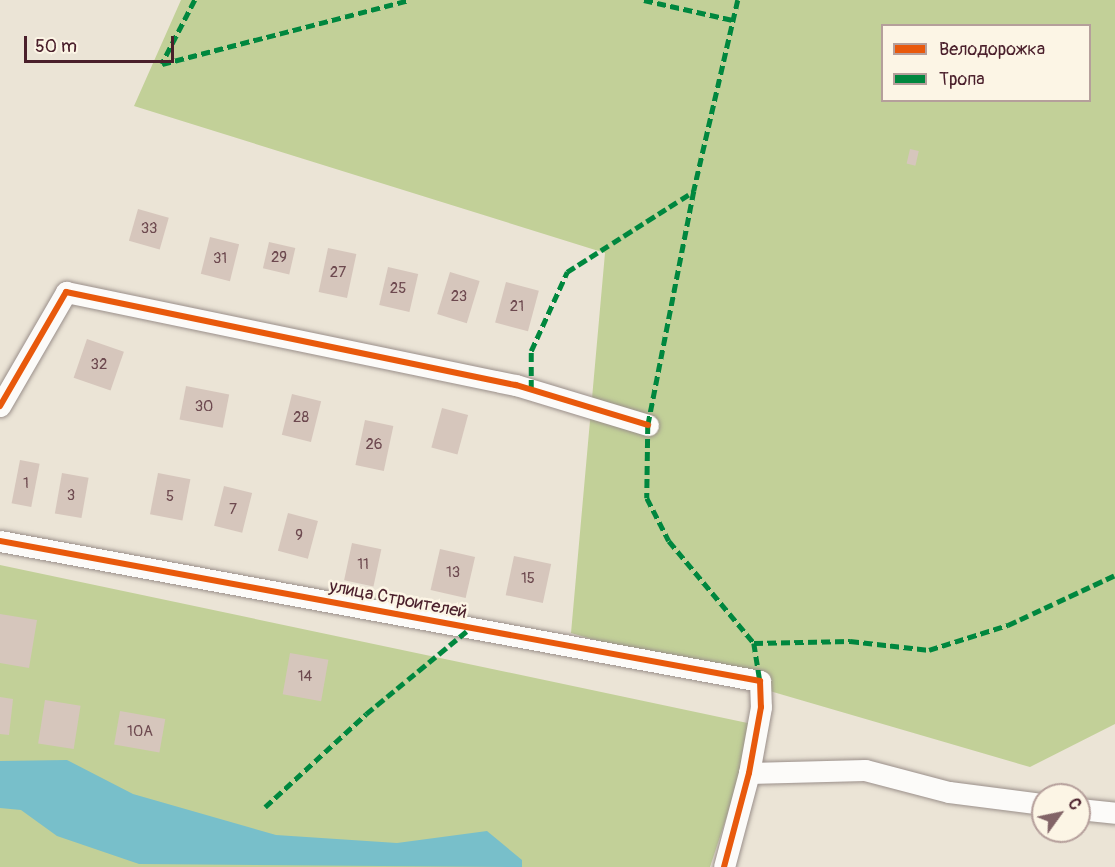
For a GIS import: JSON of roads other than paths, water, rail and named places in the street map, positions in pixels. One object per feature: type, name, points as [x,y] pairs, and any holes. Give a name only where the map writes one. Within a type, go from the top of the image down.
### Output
[{"type":"street","points":[[0,406],[66,292],[516,385],[648,425]]},
{"type":"street","name":"улица Строителей","points":[[0,541],[760,681],[761,707],[749,773]]},
{"type":"street","points":[[723,867],[749,773],[865,770],[949,792],[1031,802]]},
{"type":"street","points":[[1091,810],[1115,813]]},
{"type":"water","points":[[67,760],[133,794],[276,835],[397,843],[487,831],[522,860],[522,867],[139,864],[57,836],[21,810],[0,808],[0,761]]}]
